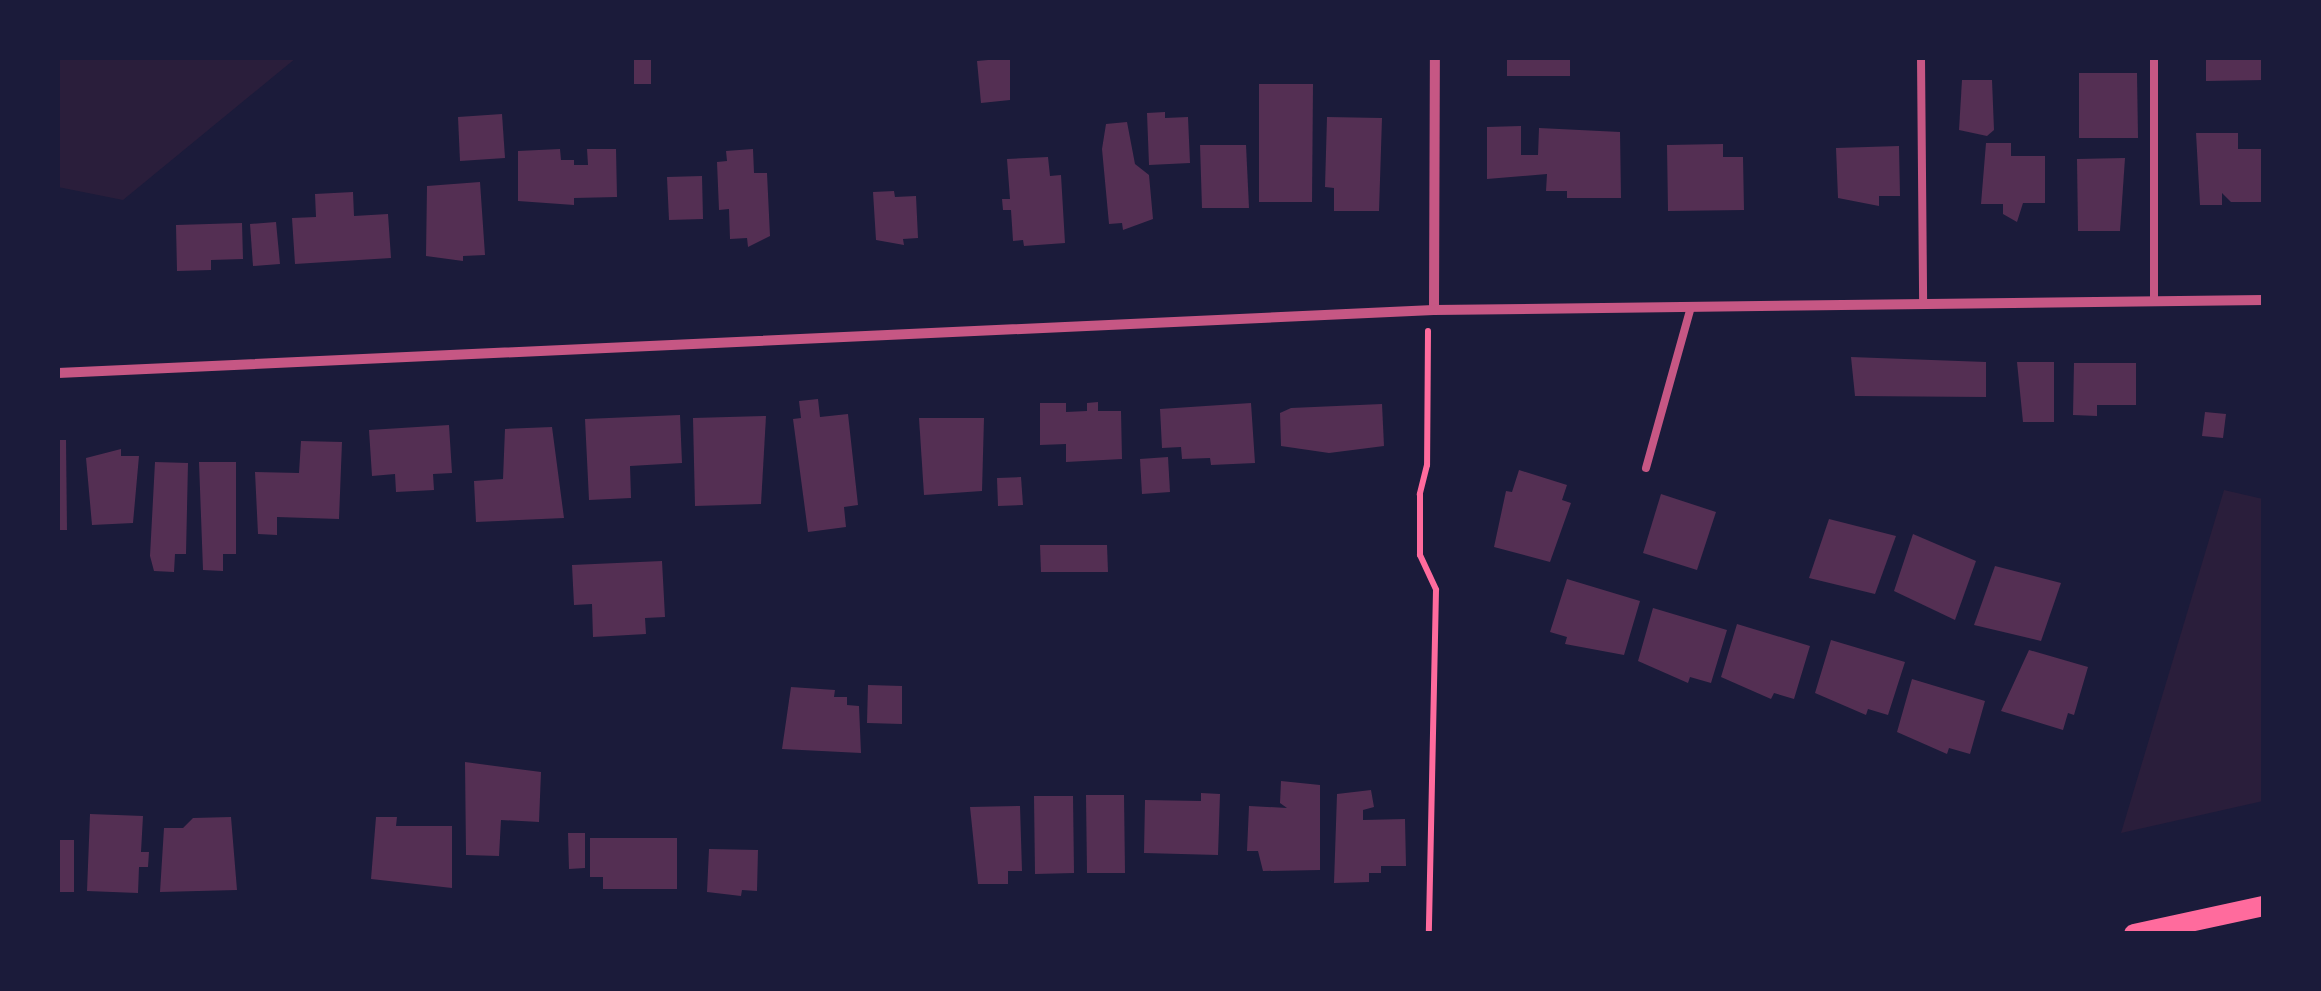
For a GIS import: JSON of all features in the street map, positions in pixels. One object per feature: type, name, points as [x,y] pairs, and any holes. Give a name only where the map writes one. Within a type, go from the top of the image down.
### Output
[{"type":"main road","points":[[2134,934],[2264,906]]},
{"type":"street","points":[[1434,310],[1435,58]]},
{"type":"street","points":[[58,373],[1434,310],[2264,300]]},
{"type":"lane","points":[[1922,58],[1923,304]]},
{"type":"lane","points":[[2154,58],[2154,301]]},
{"type":"lane","points":[[1646,468],[1691,307]]},
{"type":"path","points":[[1429,931],[1436,590],[1420,556],[1420,494],[1427,466],[1428,331],[1434,310]]},
{"type":"shaded area","points":[[58,58],[296,58],[123,200],[58,187]]},
{"type":"shaded area","points":[[2224,490],[2263,499],[2263,801],[2121,833]]},
{"type":"building","points":[[634,58],[651,58],[651,84],[634,84]]},
{"type":"building","points":[[1010,58],[1010,100],[981,103],[977,61]]},
{"type":"building","points":[[1507,58],[1570,58],[1570,76],[1507,76]]},
{"type":"building","points":[[2206,58],[2264,58],[2264,80],[2206,81]]},
{"type":"building","points":[[2079,73],[2137,73],[2138,138],[2079,138]]},
{"type":"building","points":[[1962,80],[1992,80],[1994,130],[1987,136],[1959,130]]},
{"type":"building","points":[[1259,84],[1313,84],[1312,202],[1259,202]]},
{"type":"building","points":[[1165,112],[1165,118],[1188,117],[1190,163],[1149,165],[1147,113]]},
{"type":"building","points":[[502,114],[505,158],[460,161],[458,117]]},
{"type":"building","points":[[1327,117],[1382,118],[1379,211],[1334,211],[1334,188],[1325,187]]},
{"type":"building","points":[[1127,122],[1135,164],[1149,175],[1153,219],[1123,230],[1122,223],[1109,224],[1102,149],[1106,124]]},
{"type":"building","points":[[1521,126],[1521,155],[1538,155],[1539,128],[1620,132],[1621,198],[1567,198],[1567,191],[1546,191],[1547,174],[1487,179],[1487,127]]},
{"type":"building","points":[[2196,133],[2238,133],[2238,149],[2264,149],[2264,202],[2231,202],[2222,193],[2222,205],[2200,205]]},
{"type":"building","points":[[1986,143],[2011,143],[2011,156],[2045,156],[2045,203],[2023,203],[2017,222],[2003,214],[2003,204],[1981,204]]},
{"type":"building","points":[[1723,144],[1723,157],[1743,157],[1744,210],[1668,211],[1667,145]]},
{"type":"building","points":[[1200,145],[1246,145],[1249,208],[1202,208]]},
{"type":"building","points":[[1899,146],[1900,196],[1879,196],[1879,206],[1838,198],[1836,148]]},
{"type":"building","points":[[560,149],[561,160],[588,165],[587,149],[616,149],[617,197],[574,198],[574,205],[518,201],[518,151]]},
{"type":"building","points":[[753,149],[754,173],[767,173],[770,236],[748,247],[747,238],[730,239],[729,209],[719,210],[717,162],[727,161],[726,151]]},
{"type":"building","points":[[1048,157],[1050,176],[1061,175],[1065,243],[1024,246],[1023,240],[1013,241],[1011,210],[1003,210],[1002,199],[1010,199],[1007,159]]},
{"type":"building","points":[[2125,158],[2120,231],[2078,231],[2077,159]]},
{"type":"building","points":[[702,176],[703,219],[669,220],[667,177]]},
{"type":"building","points":[[480,182],[485,255],[463,256],[463,261],[426,256],[427,186]]},
{"type":"building","points":[[894,191],[895,197],[916,196],[918,238],[903,239],[904,245],[876,240],[873,192]]},
{"type":"building","points":[[353,192],[354,216],[388,214],[391,258],[295,264],[292,218],[316,217],[315,194]]},
{"type":"building","points":[[276,222],[280,264],[253,266],[250,224]]},
{"type":"building","points":[[242,223],[243,259],[211,260],[211,270],[177,271],[176,225]]},
{"type":"building","points":[[1851,357],[1986,362],[1986,397],[1855,396]]},
{"type":"building","points":[[2017,362],[2054,362],[2054,422],[2023,422]]},
{"type":"building","points":[[2074,363],[2136,363],[2136,405],[2097,405],[2097,416],[2073,415]]},
{"type":"building","points":[[818,399],[820,417],[848,414],[858,505],[844,507],[846,527],[808,532],[793,419],[801,418],[799,401]]},
{"type":"building","points":[[1098,402],[1098,411],[1121,411],[1122,459],[1066,462],[1066,444],[1040,445],[1040,403],[1066,403],[1066,412],[1087,411],[1087,403]]},
{"type":"building","points":[[1251,403],[1255,463],[1211,465],[1210,458],[1182,459],[1181,447],[1162,448],[1160,409]]},
{"type":"building","points":[[1382,404],[1384,446],[1329,453],[1281,446],[1280,413],[1291,408]]},
{"type":"building","points":[[2205,412],[2226,414],[2223,438],[2202,436]]},
{"type":"building","points":[[680,415],[682,463],[630,466],[631,498],[589,500],[585,419]]},
{"type":"building","points":[[766,416],[761,504],[695,506],[693,418]]},
{"type":"building","points":[[919,418],[984,418],[982,491],[924,495]]},
{"type":"building","points":[[449,425],[452,473],[433,474],[434,490],[396,492],[395,474],[372,476],[369,430]]},
{"type":"building","points":[[552,427],[564,518],[476,522],[474,481],[503,479],[505,429]]},
{"type":"building","points":[[58,440],[66,440],[67,530],[58,530]]},
{"type":"building","points":[[301,441],[342,442],[339,519],[277,517],[277,535],[258,534],[255,472],[299,473]]},
{"type":"building","points":[[121,449],[121,456],[139,456],[133,523],[92,525],[86,458]]},
{"type":"building","points":[[1168,457],[1170,492],[1142,494],[1140,459]]},
{"type":"building","points":[[155,462],[188,463],[186,554],[175,554],[174,572],[154,571],[150,556]]},
{"type":"building","points":[[199,462],[236,462],[236,554],[223,554],[223,571],[203,570]]},
{"type":"building","points":[[1519,470],[1567,485],[1562,500],[1571,503],[1550,562],[1494,547],[1506,491],[1512,492]]},
{"type":"building","points":[[1021,477],[1023,505],[998,506],[997,478]]},
{"type":"building","points":[[1661,494],[1716,512],[1697,570],[1643,553]]},
{"type":"building","points":[[1829,519],[1896,536],[1875,594],[1809,578]]},
{"type":"building","points":[[1913,534],[1976,561],[1955,620],[1894,591]]},
{"type":"building","points":[[1040,545],[1107,545],[1108,572],[1041,572]]},
{"type":"building","points":[[662,561],[665,617],[645,618],[646,634],[593,637],[592,604],[574,605],[572,565]]},
{"type":"building","points":[[1995,566],[2061,583],[2041,641],[1974,625]]},
{"type":"building","points":[[1567,579],[1640,601],[1624,655],[1565,644],[1567,637],[1550,632]]},
{"type":"building","points":[[1653,608],[1727,630],[1711,683],[1690,677],[1688,683],[1638,661]]},
{"type":"building","points":[[1737,624],[1810,646],[1794,699],[1774,693],[1771,699],[1721,677]]},
{"type":"building","points":[[1831,640],[1905,662],[1888,715],[1868,709],[1866,715],[1815,693]]},
{"type":"building","points":[[2029,650],[2088,667],[2074,715],[2068,713],[2063,730],[2001,711]]},
{"type":"building","points":[[1912,679],[1985,701],[1970,754],[1949,748],[1947,754],[1897,732]]},
{"type":"building","points":[[868,685],[902,686],[902,724],[867,723]]},
{"type":"building","points":[[791,687],[835,690],[834,697],[847,697],[847,705],[859,706],[861,753],[782,749]]},
{"type":"building","points":[[465,762],[541,772],[539,822],[501,820],[499,856],[466,855]]},
{"type":"building","points":[[1281,781],[1320,785],[1320,870],[1263,871],[1258,851],[1247,851],[1249,806],[1287,808],[1280,803]]},
{"type":"building","points":[[1371,790],[1374,807],[1363,810],[1363,820],[1405,819],[1406,866],[1381,866],[1381,873],[1369,873],[1369,882],[1334,883],[1337,794]]},
{"type":"building","points":[[1201,793],[1220,794],[1218,855],[1144,853],[1145,800],[1201,801]]},
{"type":"building","points":[[1086,795],[1124,795],[1125,873],[1087,873]]},
{"type":"building","points":[[1034,796],[1073,796],[1074,873],[1035,874]]},
{"type":"building","points":[[1020,806],[1022,871],[1008,871],[1008,884],[978,884],[970,807]]},
{"type":"building","points":[[90,814],[143,816],[141,852],[149,852],[148,867],[139,867],[138,893],[87,891]]},
{"type":"building","points":[[231,817],[237,890],[160,892],[164,828],[183,828],[193,818]]},
{"type":"building","points":[[376,817],[397,817],[396,826],[452,826],[452,888],[371,879]]},
{"type":"building","points":[[568,833],[585,833],[585,868],[569,869]]},
{"type":"building","points":[[590,838],[677,838],[677,889],[603,889],[603,877],[590,877]]},
{"type":"building","points":[[58,840],[74,840],[74,892],[58,892]]},
{"type":"building","points":[[709,849],[758,850],[757,891],[742,890],[741,896],[707,892]]}]
